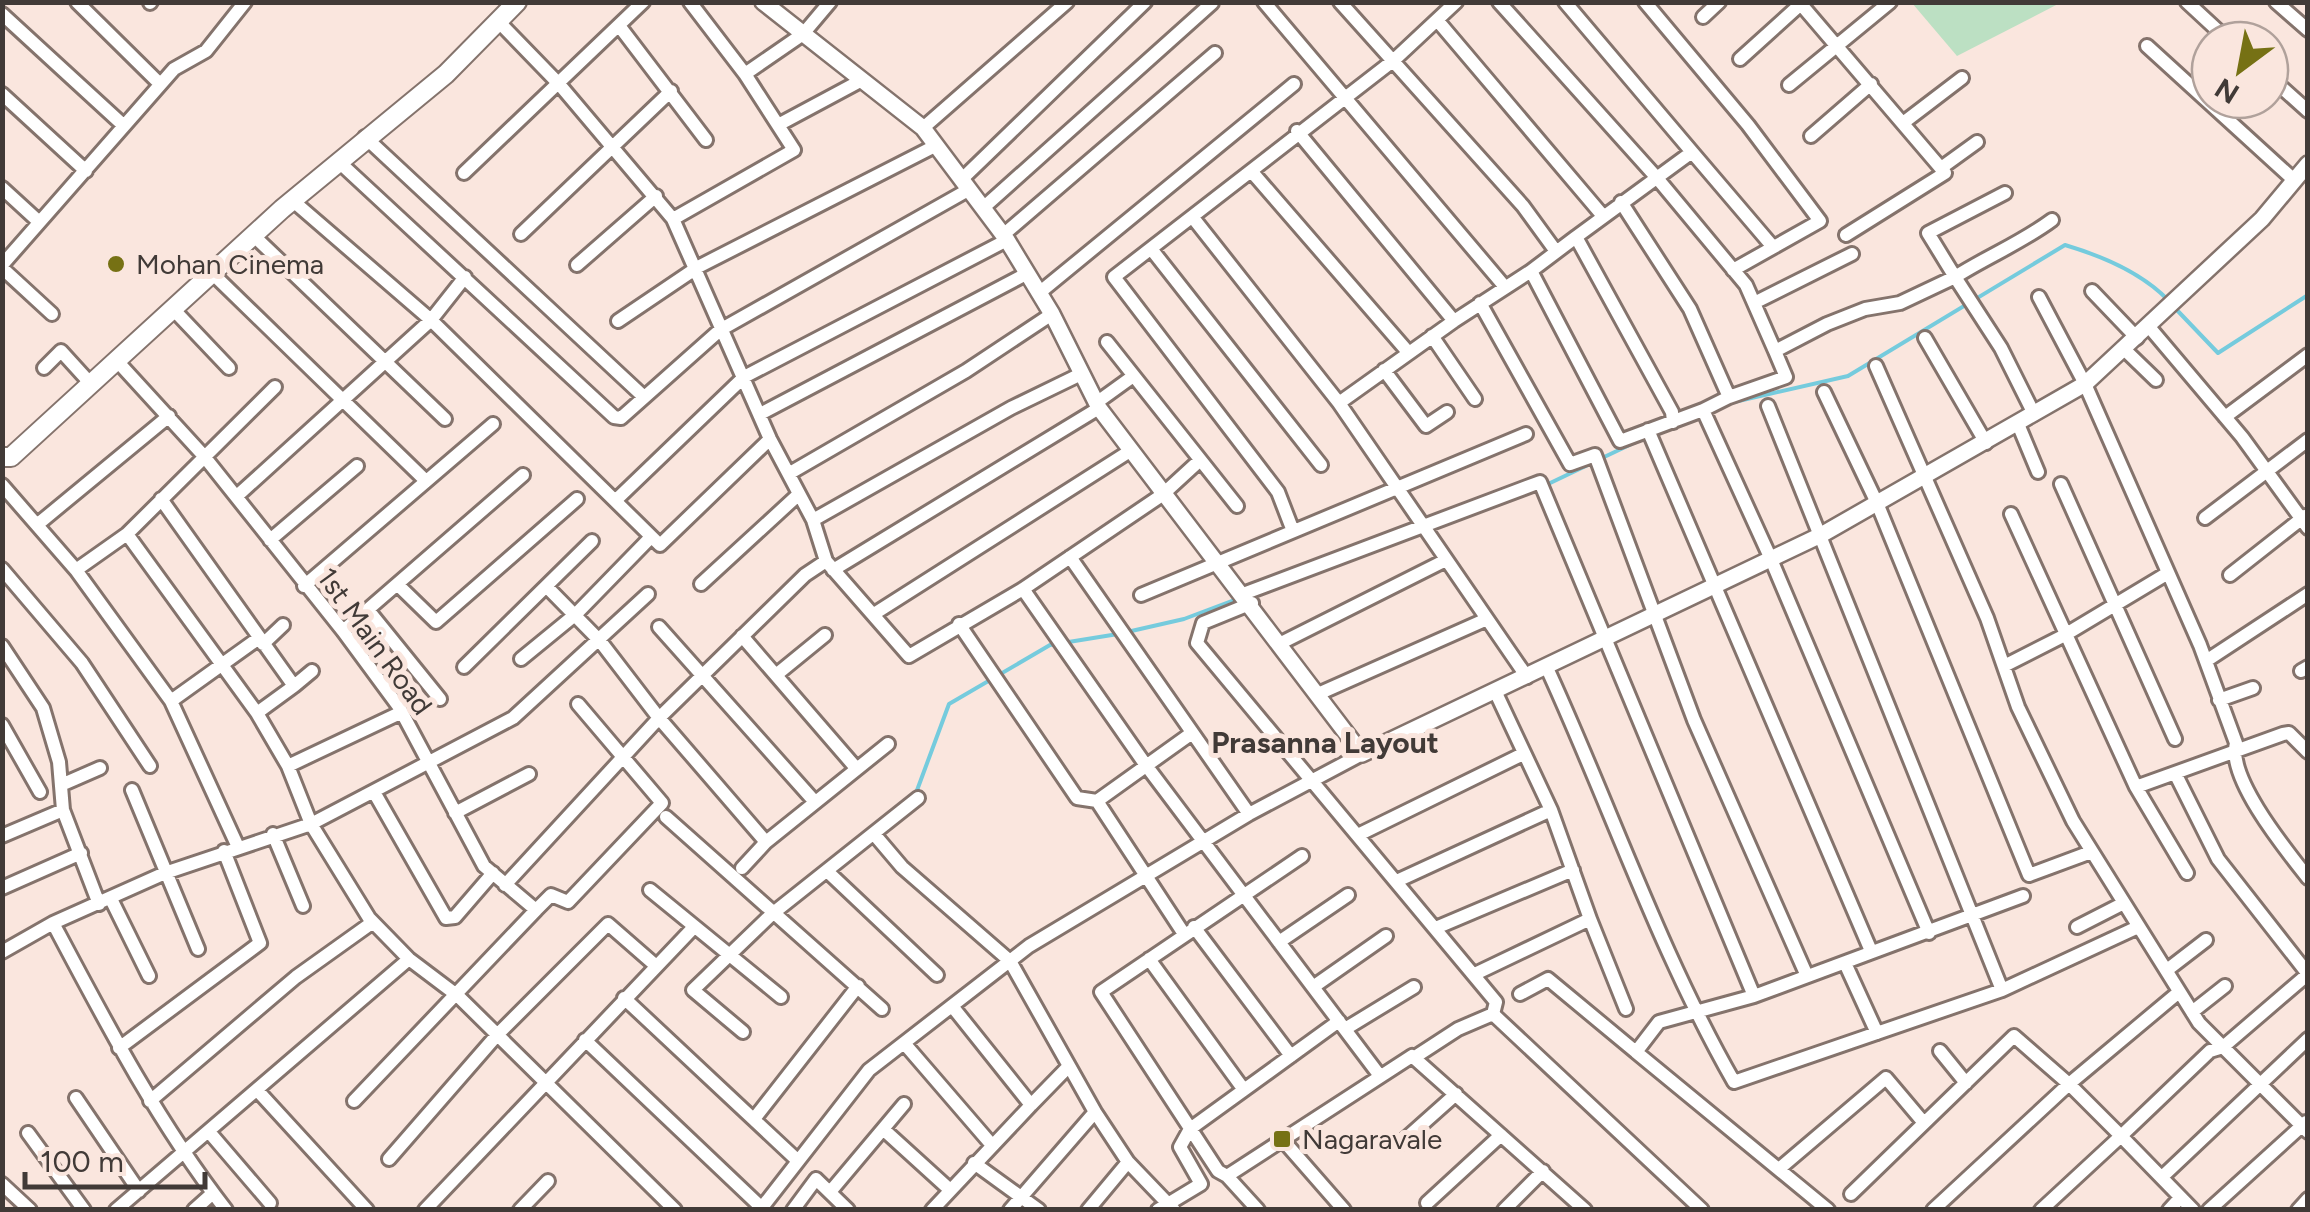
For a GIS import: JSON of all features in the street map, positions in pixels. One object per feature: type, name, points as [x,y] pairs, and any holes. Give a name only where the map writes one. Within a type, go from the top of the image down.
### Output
[{"type":"main road","points":[[5,461],[292,200],[446,74],[509,8]]},
{"type":"street","points":[[77,2],[160,84]]},
{"type":"street","points":[[52,314],[2,266],[37,220],[86,171],[160,84],[174,69],[206,51],[245,2]]},
{"type":"street","points":[[464,173],[643,2]]},
{"type":"street","points":[[674,219],[794,150],[745,74],[690,2]]},
{"type":"street","points":[[763,2],[923,128],[1005,238],[1052,314],[1098,405],[1130,451],[1213,562],[1247,598],[1362,754]]},
{"type":"street","points":[[745,74],[803,34],[830,2]]},
{"type":"street","points":[[923,128],[1067,2]]},
{"type":"street","points":[[338,161],[614,417],[621,418],[720,330],[965,185],[1145,2]]},
{"type":"street","points":[[1264,2],[1505,287]]},
{"type":"street","points":[[1340,2],[1523,206],[1555,250]]},
{"type":"street","points":[[1293,531],[1278,492],[1114,278],[1194,220],[1297,131],[1394,60],[1456,2]]},
{"type":"street","points":[[1499,2],[1657,178],[1733,270],[1754,303],[1786,377],[1620,441],[1531,271]]},
{"type":"street","points":[[1566,2],[1773,247]]},
{"type":"street","points":[[1644,2],[1748,124],[1820,220],[1733,270]]},
{"type":"street","points":[[1702,17],[1718,2]]},
{"type":"street","points":[[1789,85],[1890,2]]},
{"type":"street","points":[[2186,2],[2206,20]]},
{"type":"street","points":[[2276,2],[2308,30]]},
{"type":"street","points":[[982,208],[1212,3]]},
{"type":"street","points":[[1740,59],[1801,3],[1941,168],[1944,173],[1846,235]]},
{"type":"street","points":[[509,8],[559,84],[674,219],[698,267],[720,330],[762,413],[770,439],[813,520],[830,565],[909,656],[918,655],[959,624],[1023,589],[1162,495],[1199,461]]},
{"type":"street","points":[[2,14],[123,126]]},
{"type":"street","points":[[1437,20],[1603,216]]},
{"type":"street","points":[[620,27],[706,140]]},
{"type":"street","points":[[2147,46],[2294,180]]},
{"type":"street","points":[[616,500],[744,377],[1005,238],[1216,53]]},
{"type":"street","points":[[1903,123],[1962,78]]},
{"type":"street","points":[[778,125],[862,80]]},
{"type":"street","points":[[1039,293],[1294,84]]},
{"type":"street","points":[[1811,136],[1871,84]]},
{"type":"street","points":[[521,234],[671,92]]},
{"type":"street","points":[[2,94],[86,171]]},
{"type":"street","points":[[1297,131],[1454,321]]},
{"type":"street","points":[[365,137],[644,397]]},
{"type":"street","points":[[1941,168],[1977,142]]},
{"type":"street","points":[[618,321],[698,267],[935,146]]},
{"type":"street","points":[[1339,402],[1531,271],[1692,152]]},
{"type":"street","points":[[585,1040],[761,1209],[869,1070],[1010,960],[1309,780],[1820,535],[2085,384],[2262,219],[2307,166]]},
{"type":"street","points":[[1252,172],[1408,352]]},
{"type":"street","points":[[2,188],[37,220]]},
{"type":"street","points":[[2005,193],[1928,233],[2002,348],[2034,414]]},
{"type":"street","points":[[577,265],[656,196]]},
{"type":"street","points":[[292,200],[431,320],[660,545],[770,439]]},
{"type":"street","points":[[1622,202],[1690,309],[1729,397]]},
{"type":"street","points":[[1194,220],[1339,402],[1527,678]]},
{"type":"street","points":[[1775,351],[1826,324],[1865,309],[1900,303],[1955,277],[1999,250],[2018,246],[2052,220]]},
{"type":"street","points":[[253,235],[445,418]]},
{"type":"street","points":[[1576,237],[1672,412],[1673,422]]},
{"type":"street","points":[[1152,250],[1321,465]]},
{"type":"street","points":[[1754,303],[1852,254]]},
{"type":"street","points":[[212,273],[426,481]]},
{"type":"street","points":[[762,413],[1026,274]]},
{"type":"street","points":[[237,496],[431,320],[465,277]]},
{"type":"street","points":[[2092,291],[2225,417],[2305,521],[2230,575]]},
{"type":"street","points":[[2039,297],[2085,384],[2206,661],[2236,743],[2233,755],[2262,816],[2308,878]]},
{"type":"street","points":[[1480,303],[1570,464],[1597,460],[1694,720],[1808,976]]},
{"type":"street","points":[[173,309],[229,368]]},
{"type":"street","points":[[790,473],[966,371],[1052,314]]},
{"type":"street","points":[[1432,336],[1475,400]]},
{"type":"street","points":[[1925,338],[1986,443]]},
{"type":"street","points":[[2138,338],[2156,380]]},
{"type":"street","points":[[1107,342],[1237,506]]},
{"type":"street","points":[[44,368],[61,352],[92,384]]},
{"type":"street","points":[[2225,417],[2308,355]]},
{"type":"street","name":"1st Main Road","points":[[118,362],[204,456],[343,631],[402,712],[455,813],[493,873],[536,910]]},
{"type":"street","points":[[1876,366],[2054,787],[2122,904],[2192,1012],[2305,1126],[2209,1210]]},
{"type":"street","points":[[1384,370],[1426,426],[1447,412]]},
{"type":"street","points":[[813,520],[1012,408],[1081,374]]},
{"type":"street","points":[[504,885],[622,756],[742,636],[830,565],[1098,405],[1132,377]]},
{"type":"street","points":[[76,570],[127,534],[275,387]]},
{"type":"street","points":[[1824,392],[1877,503],[2029,875],[2091,852]]},
{"type":"street","points":[[1768,406],[2002,990]]},
{"type":"street","points":[[1702,410],[1770,557],[1929,933]]},
{"type":"street","points":[[38,524],[169,416]]},
{"type":"street","points":[[304,586],[493,424]]},
{"type":"street","points":[[2018,424],[2038,472]]},
{"type":"street","points":[[1648,430],[1711,586],[1871,950]]},
{"type":"street","points":[[1141,595],[1526,434]]},
{"type":"street","points":[[2205,518],[2308,440]]},
{"type":"street","points":[[874,614],[1130,451]]},
{"type":"street","points":[[270,540],[357,466]]},
{"type":"street","points":[[343,631],[523,474]]},
{"type":"street","points":[[2061,484],[2118,602],[2176,738]]},
{"type":"street","points":[[2,485],[76,570],[171,701],[231,849],[260,943],[119,1048]]},
{"type":"street","points":[[1493,1014],[1496,1002],[1477,974],[1197,643],[1202,623],[1247,598],[1542,487],[1602,640],[1754,996]]},
{"type":"street","points":[[701,584],[798,496]]},
{"type":"street","points":[[161,499],[294,686]]},
{"type":"street","points":[[398,585],[436,622],[577,499]]},
{"type":"street","points":[[2011,514],[2136,787],[2186,872]]},
{"type":"street","points":[[127,534],[257,713],[288,766],[311,824],[372,922],[409,960],[458,996],[675,1210]]},
{"type":"street","points":[[521,660],[576,614],[651,537]]},
{"type":"street","points":[[464,667],[592,541]]},
{"type":"street","points":[[1070,557],[1248,814]]},
{"type":"street","points":[[1281,643],[1446,560]]},
{"type":"street","points":[[2,568],[82,663],[150,766]]},
{"type":"street","points":[[2004,666],[2067,634],[2168,573]]},
{"type":"street","points":[[546,587],[600,641],[659,718],[766,842]]},
{"type":"street","points":[[1023,589],[1203,842],[1380,1076]]},
{"type":"street","points":[[2,952],[53,923],[165,873],[311,824],[513,718],[648,594]]},
{"type":"street","points":[[2206,661],[2308,594]]},
{"type":"street","points":[[368,610],[440,699]]},
{"type":"street","points":[[1318,694],[1487,619]]},
{"type":"street","points":[[959,624],[1078,798],[1097,802],[1144,877],[1291,1056]]},
{"type":"street","points":[[171,701],[222,661],[283,625]]},
{"type":"street","points":[[660,627],[815,802]]},
{"type":"street","points":[[776,675],[824,635]]},
{"type":"street","points":[[742,636],[856,768]]},
{"type":"street","points":[[2,646],[43,708],[63,810],[81,854],[149,976]]},
{"type":"street","points":[[1547,668],[1598,776],[1693,1011],[1734,1082],[2002,990],[2138,927]]},
{"type":"street","points":[[257,713],[312,671]]},
{"type":"street","points":[[2219,700],[2253,688]]},
{"type":"street","points":[[1496,693],[1551,810],[1626,1008]]},
{"type":"street","points":[[354,1101],[551,895],[568,902],[662,804],[578,704]]},
{"type":"street","points":[[288,766],[402,712]]},
{"type":"street","points":[[2,724],[40,792]]},
{"type":"street","points":[[2136,787],[2289,732],[2308,752]]},
{"type":"street","points":[[1097,802],[1192,733]]},
{"type":"street","points":[[742,868],[766,842],[888,744]]},
{"type":"street","points":[[1360,834],[1523,754]]},
{"type":"street","points":[[61,785],[100,768]]},
{"type":"street","points":[[2042,1210],[2210,1051],[2223,1047],[2308,974],[2218,859],[2174,772]]},
{"type":"street","points":[[455,813],[529,774]]},
{"type":"street","points":[[132,790],[198,949]]},
{"type":"street","points":[[374,792],[446,918],[455,917],[493,873]]},
{"type":"street","points":[[743,1032],[693,990],[772,914],[918,798]]},
{"type":"street","points":[[2,836],[63,810]]},
{"type":"street","points":[[1398,880],[1551,810]]},
{"type":"street","points":[[666,816],[882,1009]]},
{"type":"street","points":[[273,834],[303,906]]},
{"type":"street","points":[[874,834],[902,867],[1010,960],[1095,1112],[1128,1162],[1166,1208],[1201,1184],[1180,1146],[1190,1129],[1291,1056],[1414,987]]},
{"type":"street","points":[[2,888],[81,854]]},
{"type":"street","points":[[1258,1210],[1218,1171],[1101,992],[1302,856]]},
{"type":"street","points":[[1438,927],[1573,870]]},
{"type":"street","points":[[828,872],[937,976]]},
{"type":"street","points":[[650,890],[781,998]]},
{"type":"street","points":[[1279,942],[1348,895]]},
{"type":"street","points":[[1636,1052],[1659,1022],[1754,996],[2023,896]]},
{"type":"street","points":[[2077,927],[2122,904]]},
{"type":"street","points":[[1477,974],[1590,919]]},
{"type":"street","points":[[150,1100],[296,977],[372,922]]},
{"type":"street","points":[[53,923],[150,1100],[184,1155],[226,1210]]},
{"type":"street","points":[[389,1160],[497,1034],[608,924],[655,965]]},
{"type":"street","points":[[425,1210],[694,927]]},
{"type":"street","points":[[1313,986],[1386,936]]},
{"type":"street","points":[[2167,970],[2206,940]]},
{"type":"street","points":[[1149,959],[1244,1090]]},
{"type":"street","points":[[116,1210],[409,960]]},
{"type":"street","points":[[1846,963],[1877,1034]]},
{"type":"street","points":[[1520,994],[1548,979],[1828,1210]]},
{"type":"street","points":[[754,1120],[858,986]]},
{"type":"street","points":[[2192,1012],[2225,986]]},
{"type":"street","points":[[1933,1210],[2069,1084],[2179,992]]},
{"type":"street","points":[[624,998],[797,1160]]},
{"type":"street","points":[[952,1006],[1031,1105]]},
{"type":"street","points":[[1227,1176],[1380,1076],[1458,1029],[1493,1014]]},
{"type":"street","points":[[1493,1014],[1702,1210]]},
{"type":"street","points":[[1851,1194],[2014,1036],[2069,1084],[2193,1210]]},
{"type":"street","points":[[2162,1177],[2262,1086],[2308,1038]]},
{"type":"street","points":[[904,1042],[991,1144]]},
{"type":"street","points":[[1940,1050],[1966,1083]]},
{"type":"street","points":[[1415,1057],[1585,1210]]},
{"type":"street","points":[[932,1210],[1069,1066]]},
{"type":"street","points":[[1779,1169],[1886,1078],[1924,1123]]},
{"type":"street","points":[[258,1091],[358,1206]]},
{"type":"street","points":[[1401,1143],[1456,1094]]},
{"type":"street","points":[[76,1098],[140,1190]]},
{"type":"street","points":[[830,1192],[904,1104]]},
{"type":"street","points":[[1010,1210],[1095,1112]]},
{"type":"street","points":[[883,1129],[949,1189]]},
{"type":"street","points":[[28,1132],[84,1210]]},
{"type":"street","points":[[210,1132],[270,1203]]},
{"type":"street","points":[[1426,1203],[1501,1134]]},
{"type":"street","points":[[1282,1139],[1344,1210]]},
{"type":"street","points":[[1088,1210],[1128,1162]]},
{"type":"street","points":[[974,1163],[1040,1210]]},
{"type":"street","points":[[1504,1210],[1542,1172]]},
{"type":"street","points":[[793,1210],[816,1179],[848,1210]]},
{"type":"street","points":[[520,1210],[548,1181]]},
{"type":"street","points":[[2,1184],[30,1210]]},
{"type":"street","points":[[194,1210],[213,1193]]},
{"type":"street","points":[[2169,1210],[2180,1199]]},
{"type":"street","points":[[2298,1210],[2308,1199]]},
{"type":"green space","points":[[1912,3],[2060,3],[1957,56]]},
{"type":"waterway","points":[[1734,402],[1848,376],[2065,245],[2120,266],[2168,300]]},
{"type":"waterway","points":[[2174,307],[2218,353],[2308,295]]},
{"type":"waterway","points":[[1600,459],[1642,439]]},
{"type":"waterway","points":[[1546,485],[1592,463]]},
{"type":"waterway","points":[[1127,632],[1184,619],[1237,599]]},
{"type":"waterway","points":[[916,793],[949,704],[1050,645],[1118,634]]},
{"type":"place","name":"Mohan Cinema","points":[[116,264]]},
{"type":"place","name":"Nagaravale","points":[[1282,1139]]},
{"type":"district","name":"Prasanna Layout","points":[[1325,743]]}]
